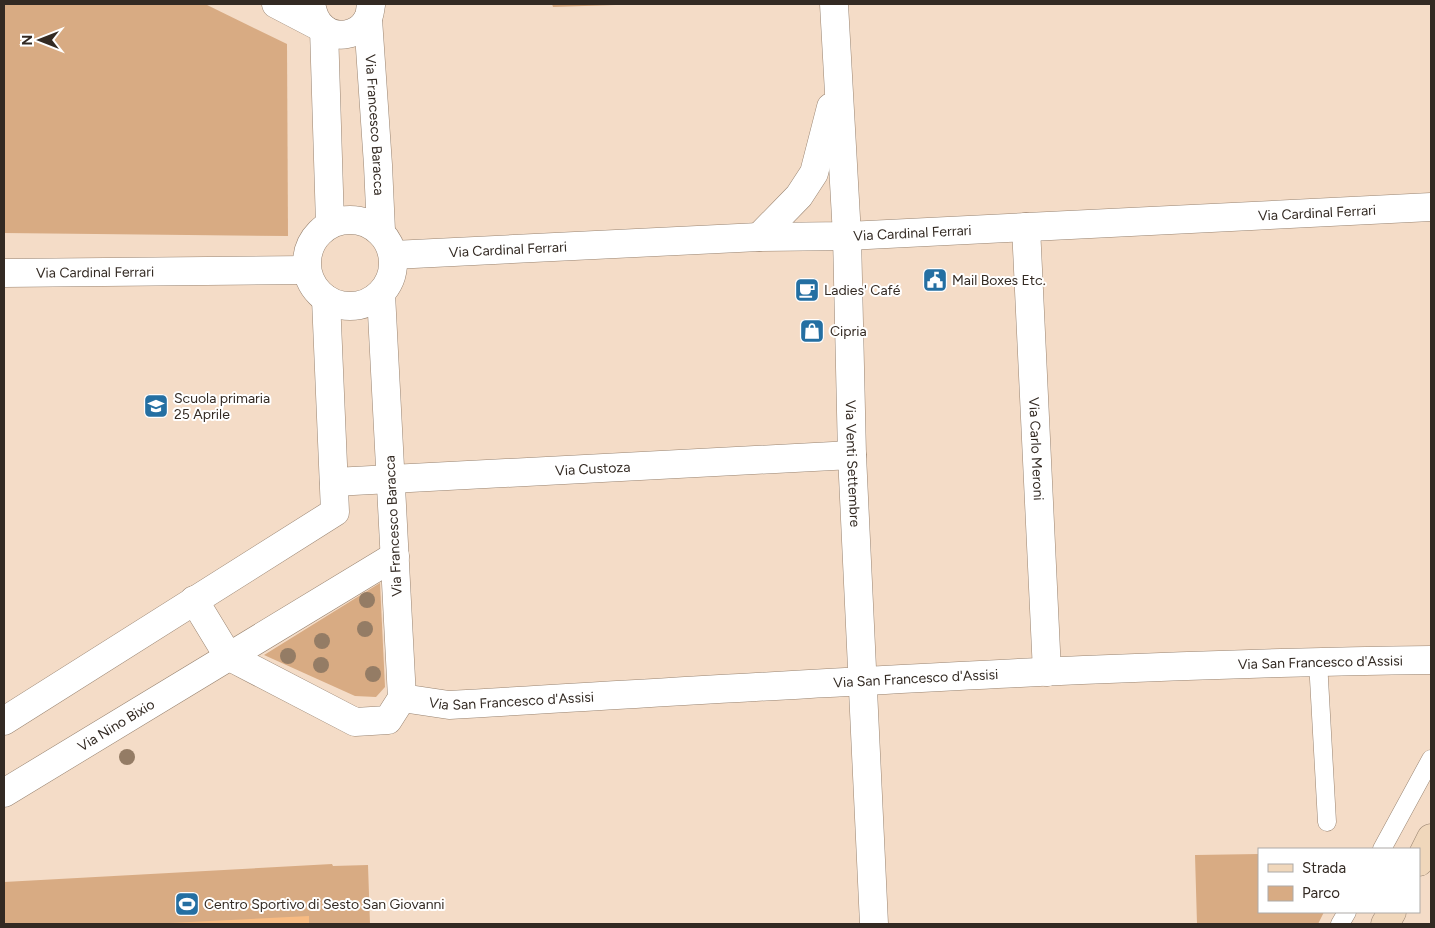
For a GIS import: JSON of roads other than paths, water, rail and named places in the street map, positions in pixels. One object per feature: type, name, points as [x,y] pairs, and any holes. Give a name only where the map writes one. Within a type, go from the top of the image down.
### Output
[{"type":"main road","points":[[1420,860],[1431,838]]},
{"type":"main road","points":[[1385,924],[1391,913]]},
{"type":"street","points":[[276,4],[319,20],[336,34],[348,34],[360,29],[370,12]]},
{"type":"street","name":"Via Venti Settembre","points":[[834,4],[847,236],[852,455],[874,924]]},
{"type":"street","name":"Via Francesco Baracca","points":[[370,12],[380,231]]},
{"type":"street","points":[[319,20],[330,224]]},
{"type":"street","points":[[758,237],[799,196],[814,173],[838,84]]},
{"type":"street","name":"Via Cardinal Ferrari","points":[[393,255],[758,237],[847,236],[1431,206]]},
{"type":"street","points":[[342,219],[356,219],[369,223],[380,231],[389,242],[393,255],[393,269],[389,282],[380,294],[368,302],[354,306],[339,305],[326,299],[317,291],[310,282],[307,270],[307,257],[310,244],[318,232],[342,219]]},
{"type":"street","name":"Via Carlo Meroni","points":[[1026,227],[1047,672]]},
{"type":"street","name":"Via Cardinal Ferrari","points":[[4,273],[307,270]]},
{"type":"street","name":"Via Francesco Baracca","points":[[380,294],[402,698]]},
{"type":"street","points":[[4,721],[335,512],[326,299]]},
{"type":"street","name":"Via Custoza","points":[[334,482],[852,455]]},
{"type":"street","name":"Via Nino Bixio","points":[[4,793],[395,556]]},
{"type":"street","points":[[194,600],[228,656],[355,722],[388,720],[402,698]]},
{"type":"street","name":"Via San Francesco d'Assisi","points":[[402,698],[449,705],[1047,672],[1318,661],[1431,660]]},
{"type":"lane","points":[[1318,661],[1327,822]]},
{"type":"lane","points":[[1383,848],[1431,759]]},
{"type":"lane","points":[[1340,924],[1346,913]]},
{"type":"place","name":"Mail Boxes Etc.","points":[[935,280]]},
{"type":"place","name":"Ladies' Café","points":[[807,290]]},
{"type":"place","name":"Cipria","points":[[812,331]]},
{"type":"place","name":"Scuola primaria 25 Aprile","points":[[156,406]]},
{"type":"place","name":"Centro Sportivo di Sesto San Giovanni","points":[[187,904]]}]
